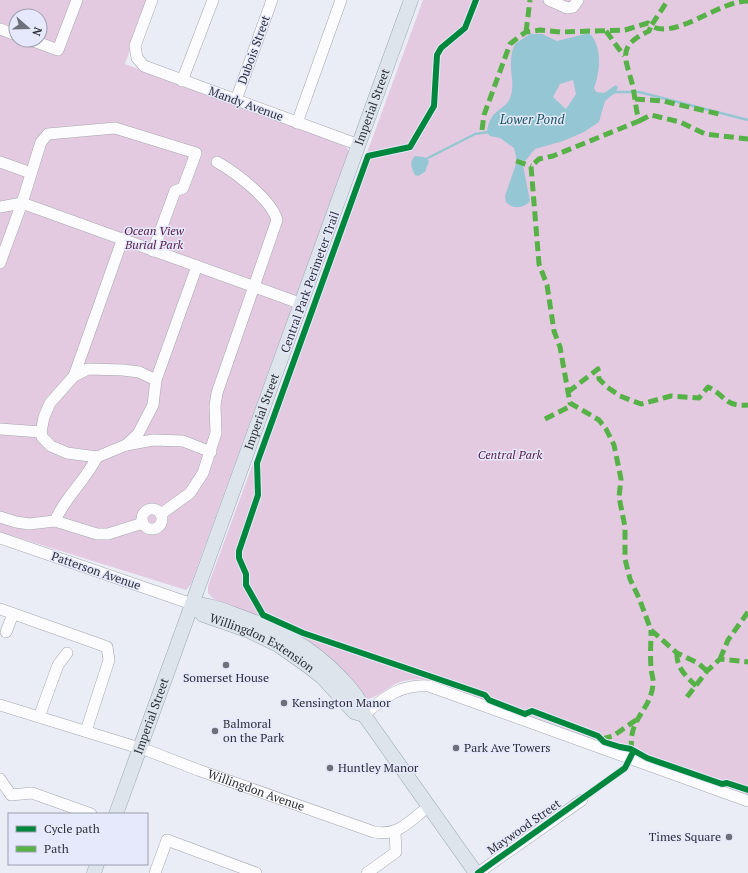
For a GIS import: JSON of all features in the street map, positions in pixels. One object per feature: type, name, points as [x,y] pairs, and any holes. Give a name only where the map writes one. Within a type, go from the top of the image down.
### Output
[{"type":"main road","name":"Imperial Street","points":[[116,813],[411,3]]},
{"type":"main road","name":"Willingdon Extension","points":[[192,604],[203,615],[249,631],[278,645],[322,677],[354,712],[364,714],[429,806]]},
{"type":"main road","points":[[429,806],[477,873]]},
{"type":"street","points":[[48,46],[58,50],[77,0]]},
{"type":"street","name":"Mandy Avenue","points":[[152,0],[135,46],[137,58],[144,66],[182,82],[236,100],[359,146]]},
{"type":"street","points":[[182,82],[213,0]]},
{"type":"street","name":"Dubois Street","points":[[236,100],[272,0]]},
{"type":"street","points":[[297,123],[341,0]]},
{"type":"street","points":[[549,0],[567,8],[573,7],[578,0]]},
{"type":"street","points":[[0,263],[22,203],[41,142],[48,134],[114,128],[196,153],[183,188],[175,191],[153,251]]},
{"type":"street","points":[[0,162],[31,173]]},
{"type":"street","points":[[0,517],[29,524],[55,521],[97,534],[108,534],[143,523],[147,528],[156,528],[162,520],[161,514],[190,493],[203,473],[216,433],[215,406],[217,393],[255,287],[276,220],[275,213],[246,183],[230,169],[217,162]]},
{"type":"street","points":[[0,207],[22,203],[123,238],[153,251],[302,304]]},
{"type":"street","points":[[74,376],[123,238]]},
{"type":"street","points":[[126,445],[138,434],[153,405],[156,380],[197,266]]},
{"type":"street","points":[[156,380],[139,372],[123,370],[88,369],[74,376],[50,403],[44,416],[41,432],[42,437],[51,446],[67,453],[97,457],[126,445],[153,440],[183,441],[211,452]]},
{"type":"street","points":[[0,430],[41,432]]},
{"type":"street","points":[[55,521],[59,512],[91,470],[97,457]]},
{"type":"street","name":"Patterson Avenue","points":[[0,538],[192,604]]},
{"type":"street","points":[[0,609],[107,647],[109,660],[86,731]]},
{"type":"street","points":[[6,632],[13,614]]},
{"type":"street","points":[[39,717],[58,665],[67,653]]},
{"type":"street","points":[[364,714],[393,692],[408,686],[429,686],[748,801]]},
{"type":"street","name":"Willingdon Avenue","points":[[0,705],[139,748],[374,832],[385,834],[395,832]]},
{"type":"street","points":[[0,779],[11,795],[32,793],[88,813]]},
{"type":"street","name":"Maywood Street","points":[[477,873],[582,800]]},
{"type":"street","points":[[367,873],[396,852],[395,832],[429,806]]},
{"type":"street","points":[[155,873],[167,840],[256,873]]},
{"type":"green space","name":"Ocean View Burial Park","points":[[0,0],[148,0],[125,64],[345,146],[348,149],[348,153],[191,584],[186,590],[0,532]]},
{"type":"green space","name":"Central Park","points":[[423,0],[748,0],[748,794],[727,786],[723,787],[532,716],[527,717],[437,681],[418,679],[404,681],[372,698],[364,699],[283,627],[214,599],[208,593],[208,586]]},
{"type":"water","name":"Lower Pond","points":[[589,33],[597,45],[599,59],[598,74],[594,88],[596,92],[604,93],[616,85],[618,87],[616,92],[605,101],[599,122],[584,132],[563,141],[535,149],[525,161],[522,160],[530,201],[525,206],[511,206],[506,202],[505,196],[517,161],[514,148],[500,138],[490,136],[487,132],[489,124],[494,114],[508,102],[510,98],[512,91],[511,59],[515,44],[530,34],[542,34],[557,41]],"holes":[[[573,80],[576,94],[566,109],[553,97],[560,84]]]},
{"type":"water","points":[[415,156],[424,157],[429,161],[425,172],[418,176],[415,175],[411,165]]},
{"type":"waterway","points":[[614,92],[639,92],[748,120]]},
{"type":"waterway","points":[[426,159],[475,134],[489,132]]},
{"type":"marked path","points":[[526,32],[530,0]]},
{"type":"marked path","points":[[482,130],[484,115],[510,44],[520,36],[526,32],[540,30],[561,32],[625,30],[648,23],[651,26],[668,0]]},
{"type":"marked path","points":[[707,671],[698,663],[677,653],[651,630],[630,579],[625,559],[625,527],[619,497],[621,479],[614,445],[606,429],[599,420],[570,403],[560,347],[554,331],[547,285],[539,264],[531,166],[539,159],[553,156],[639,121],[633,87],[626,61],[626,54],[627,48],[631,42],[649,31],[651,26],[661,29],[672,28],[724,7],[748,1]]},
{"type":"marked path","points":[[606,31],[624,56]]},
{"type":"marked path","points":[[635,99],[663,101],[719,114]]},
{"type":"marked path","points":[[639,121],[651,115],[680,122],[705,134],[748,139]]},
{"type":"marked path","points":[[516,161],[531,166]]},
{"type":"marked path","points":[[568,392],[598,369],[599,379],[607,387],[620,396],[641,404],[671,396],[699,398],[708,387],[730,403],[748,405]]},
{"type":"marked path","points":[[545,419],[573,405]]},
{"type":"marked path","points":[[720,659],[728,640],[748,612]]},
{"type":"marked path","points":[[632,751],[631,740],[633,731],[648,702],[653,685],[651,669],[651,630]]},
{"type":"marked path","points":[[677,653],[680,668],[696,686]]},
{"type":"marked path","points":[[687,697],[707,671],[720,659],[748,662]]},
{"type":"marked path","points":[[602,739],[613,736],[636,720]]},
{"type":"cycle path","name":"Central Park Perimeter Trail","points":[[476,0],[465,28],[441,48],[437,55],[434,106],[410,147],[368,156],[257,463],[258,495],[239,551],[239,558],[246,574],[246,585],[263,615],[303,633],[485,695],[489,700],[525,714],[532,711],[598,736],[604,742],[631,749],[647,758],[722,784],[727,783],[748,790]]},
{"type":"cycle path","points":[[478,873],[625,768],[632,754]]},
{"type":"place","name":"Somerset House","points":[[226,665]]},
{"type":"place","name":"Kensington Manor","points":[[284,703]]},
{"type":"place","name":"Balmoral on the Park","points":[[215,731]]},
{"type":"place","name":"Park Ave Towers","points":[[456,748]]},
{"type":"place","name":"Huntley Manor","points":[[330,768]]},
{"type":"place","name":"Times Square","points":[[729,837]]}]
